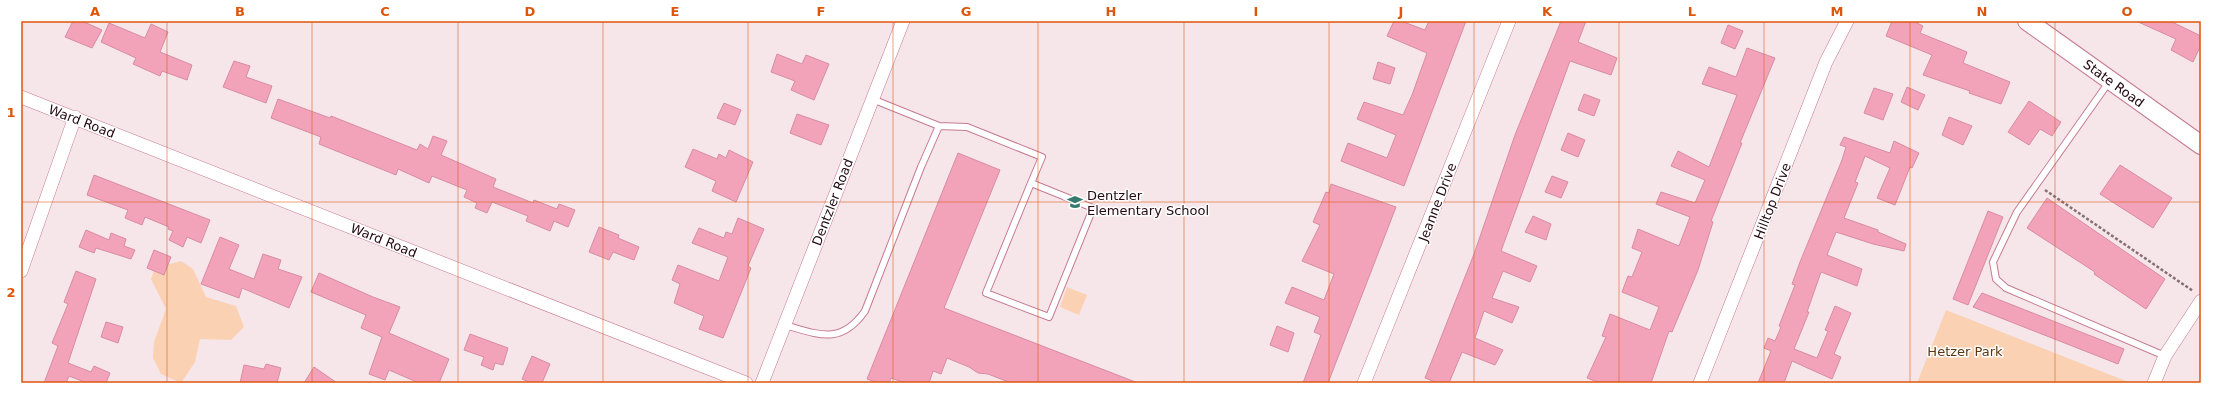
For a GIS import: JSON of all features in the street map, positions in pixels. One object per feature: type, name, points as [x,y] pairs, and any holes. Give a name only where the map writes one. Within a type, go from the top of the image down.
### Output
[{"type":"main road","name":"State Road","points":[[2027,21],[2201,145]]},
{"type":"street","name":"Dentzler Road","points":[[762,383],[902,21]]},
{"type":"street","name":"Jeanne Drive","points":[[1364,383],[1509,21]]},
{"type":"street","name":"Hilltop Drive","points":[[1700,383],[1826,62],[1847,21]]},
{"type":"street","name":"Ward Road","points":[[21,97],[746,383]]},
{"type":"street","points":[[21,271],[75,118]]},
{"type":"street","points":[[2154,383],[2165,356],[2198,297]]},
{"type":"lane","points":[[2110,80],[2017,212],[1993,262],[1996,279],[2006,288],[2165,356]]},
{"type":"lane","points":[[872,99],[939,126],[967,127],[1042,157],[1031,183],[986,292],[1049,317],[1093,208],[1031,183]]},
{"type":"lane","points":[[784,325],[824,334],[841,334],[855,325],[865,311],[921,167],[939,126]]},
{"type":"path","points":[[2036,184],[2198,297]]},
{"type":"green space","points":[[181,261],[193,269],[206,297],[236,306],[244,327],[231,340],[200,339],[195,362],[181,383],[161,374],[153,358],[154,342],[166,309],[151,279],[155,268]]},
{"type":"green space","points":[[1067,287],[1087,295],[1079,315],[1060,307]]},
{"type":"green space","name":"Hetzer Park","points":[[1946,310],[2131,383],[1917,383]]},
{"type":"building","points":[[73,21],[82,21],[102,30],[92,48],[65,37]]},
{"type":"building","points":[[1394,21],[1401,21],[1425,30],[1429,21],[1466,21],[1404,186],[1341,161],[1348,143],[1387,158],[1396,135],[1357,119],[1364,102],[1403,115],[1412,95],[1427,53],[1387,36]]},
{"type":"building","points":[[1561,21],[1586,21],[1578,42],[1617,58],[1611,75],[1570,61],[1501,251],[1537,266],[1530,282],[1503,271],[1492,298],[1519,307],[1512,323],[1484,311],[1475,338],[1503,350],[1495,365],[1462,352],[1449,383],[1438,383],[1425,378],[1474,254],[1515,135]]},
{"type":"building","points":[[1892,21],[1913,21],[1923,26],[1920,33],[1967,52],[1963,63],[2010,82],[2001,104],[1969,93],[1970,91],[1923,75],[1932,55],[1886,36]]},
{"type":"building","points":[[2136,21],[2170,21],[2201,36],[2201,45],[2193,62],[2171,50],[2176,39]]},
{"type":"building","points":[[109,23],[145,38],[151,24],[168,32],[160,52],[192,65],[187,80],[162,71],[160,76],[133,64],[136,58],[101,42]]},
{"type":"building","points":[[1728,25],[1743,31],[1735,49],[1721,43]]},
{"type":"building","points":[[1747,48],[1775,58],[1740,143],[1742,143],[1711,221],[1713,222],[1698,270],[1672,332],[1669,331],[1651,383],[1600,383],[1587,378],[1606,337],[1602,336],[1610,314],[1650,330],[1659,307],[1622,292],[1628,276],[1632,277],[1642,252],[1632,248],[1638,229],[1679,246],[1690,217],[1656,204],[1661,192],[1695,203],[1705,180],[1671,166],[1678,151],[1709,167],[1737,95],[1702,84],[1709,67],[1736,77]]},
{"type":"building","points":[[777,54],[802,64],[806,55],[829,64],[814,100],[791,90],[795,81],[771,72]]},
{"type":"building","points":[[234,61],[250,66],[246,77],[272,86],[266,103],[223,87]]},
{"type":"building","points":[[1378,62],[1395,68],[1390,84],[1373,79]]},
{"type":"building","points":[[1907,87],[1925,95],[1918,110],[1901,102]]},
{"type":"building","points":[[1874,88],[1893,94],[1883,120],[1864,113]]},
{"type":"building","points":[[1584,94],[1600,100],[1594,116],[1578,110]]},
{"type":"building","points":[[278,99],[330,118],[331,116],[417,150],[420,144],[428,149],[433,136],[447,141],[441,155],[496,179],[493,187],[533,203],[534,200],[557,209],[559,204],[575,210],[568,227],[554,221],[550,231],[526,221],[528,216],[492,202],[487,213],[475,208],[477,203],[464,197],[467,190],[432,176],[429,183],[398,169],[396,175],[319,144],[321,137],[271,118]]},
{"type":"building","points":[[2029,101],[2061,122],[2052,136],[2040,129],[2029,145],[2008,132]]},
{"type":"building","points":[[724,103],[741,110],[735,125],[717,118]]},
{"type":"building","points":[[797,114],[829,125],[821,145],[790,133]]},
{"type":"building","points":[[1949,117],[1972,126],[1963,145],[1942,135]]},
{"type":"building","points":[[1568,133],[1585,140],[1578,157],[1561,150]]},
{"type":"building","points":[[1844,137],[1890,153],[1894,141],[1919,153],[1912,168],[1910,167],[1895,205],[1877,198],[1890,168],[1865,156],[1855,182],[1858,183],[1844,218],[1878,230],[1878,232],[1906,244],[1904,251],[1873,244],[1836,232],[1827,255],[1862,269],[1857,286],[1821,272],[1807,312],[1809,312],[1794,349],[1817,358],[1828,331],[1825,330],[1835,306],[1851,313],[1834,354],[1841,357],[1832,379],[1792,361],[1784,383],[1758,383],[1771,351],[1764,348],[1768,338],[1775,341],[1781,327],[1779,326],[1795,285],[1792,284],[1800,262],[1842,160],[1846,147],[1840,145]]},
{"type":"building","points":[[693,149],[717,159],[719,154],[726,158],[729,150],[753,162],[736,202],[712,191],[716,181],[685,167]]},
{"type":"building","points":[[958,153],[1000,170],[944,308],[1138,383],[1011,383],[988,374],[978,373],[969,367],[947,358],[941,374],[933,371],[929,383],[905,383],[891,378],[889,383],[878,383],[867,379]]},
{"type":"building","points":[[2120,165],[2172,198],[2153,228],[2100,194]]},
{"type":"building","points":[[94,175],[210,220],[201,243],[187,237],[183,247],[169,240],[173,231],[168,229],[169,227],[145,217],[142,225],[125,218],[128,210],[87,195]]},
{"type":"building","points":[[1552,176],[1568,182],[1561,198],[1545,192]]},
{"type":"building","points":[[1331,184],[1396,207],[1328,383],[1303,383],[1321,335],[1314,332],[1320,317],[1285,303],[1292,287],[1324,300],[1334,274],[1302,261],[1320,225],[1313,222],[1326,192],[1329,193]]},
{"type":"building","points":[[2047,198],[2165,279],[2146,309],[2094,274],[2095,272],[2027,228]]},
{"type":"building","points":[[1988,211],[2003,217],[1968,305],[1953,299]]},
{"type":"building","points":[[1533,216],[1551,224],[1546,240],[1525,232]]},
{"type":"building","points":[[738,218],[764,229],[748,266],[751,268],[723,338],[699,329],[704,316],[674,303],[680,284],[672,280],[678,265],[719,281],[728,257],[692,243],[699,228],[724,238],[726,232],[732,234]]},
{"type":"building","points":[[599,227],[619,235],[618,238],[639,247],[634,260],[613,252],[609,260],[589,252]]},
{"type":"building","points":[[86,230],[109,240],[111,233],[126,239],[124,246],[135,250],[131,259],[96,248],[94,253],[79,247]]},
{"type":"building","points":[[220,237],[239,245],[229,269],[254,279],[263,254],[281,260],[278,269],[302,277],[289,308],[242,288],[239,298],[201,284]]},
{"type":"building","points":[[154,250],[171,257],[164,275],[147,268]]},
{"type":"building","points":[[76,271],[96,279],[68,363],[91,372],[94,366],[110,373],[106,383],[87,383],[69,376],[66,383],[44,383],[58,346],[52,343],[68,304],[64,302]]},
{"type":"building","points":[[319,273],[373,297],[400,307],[389,333],[449,359],[439,383],[419,383],[389,370],[385,380],[369,374],[382,337],[361,328],[366,315],[311,292]]},
{"type":"building","points":[[1982,293],[2124,349],[2118,364],[1973,307]]},
{"type":"building","points":[[106,322],[123,327],[118,343],[101,337]]},
{"type":"building","points":[[1277,326],[1294,333],[1288,352],[1270,345]]},
{"type":"building","points":[[470,334],[508,348],[503,365],[495,363],[493,370],[481,365],[484,357],[464,350]]},
{"type":"building","points":[[532,356],[550,364],[542,383],[531,383],[522,379]]},
{"type":"building","points":[[266,364],[281,368],[277,383],[240,383],[244,365],[264,369]]},
{"type":"building","points":[[314,367],[337,383],[304,383]]},
{"type":"place","name":"Dentzler Elementary School","points":[[1075,202]]}]
